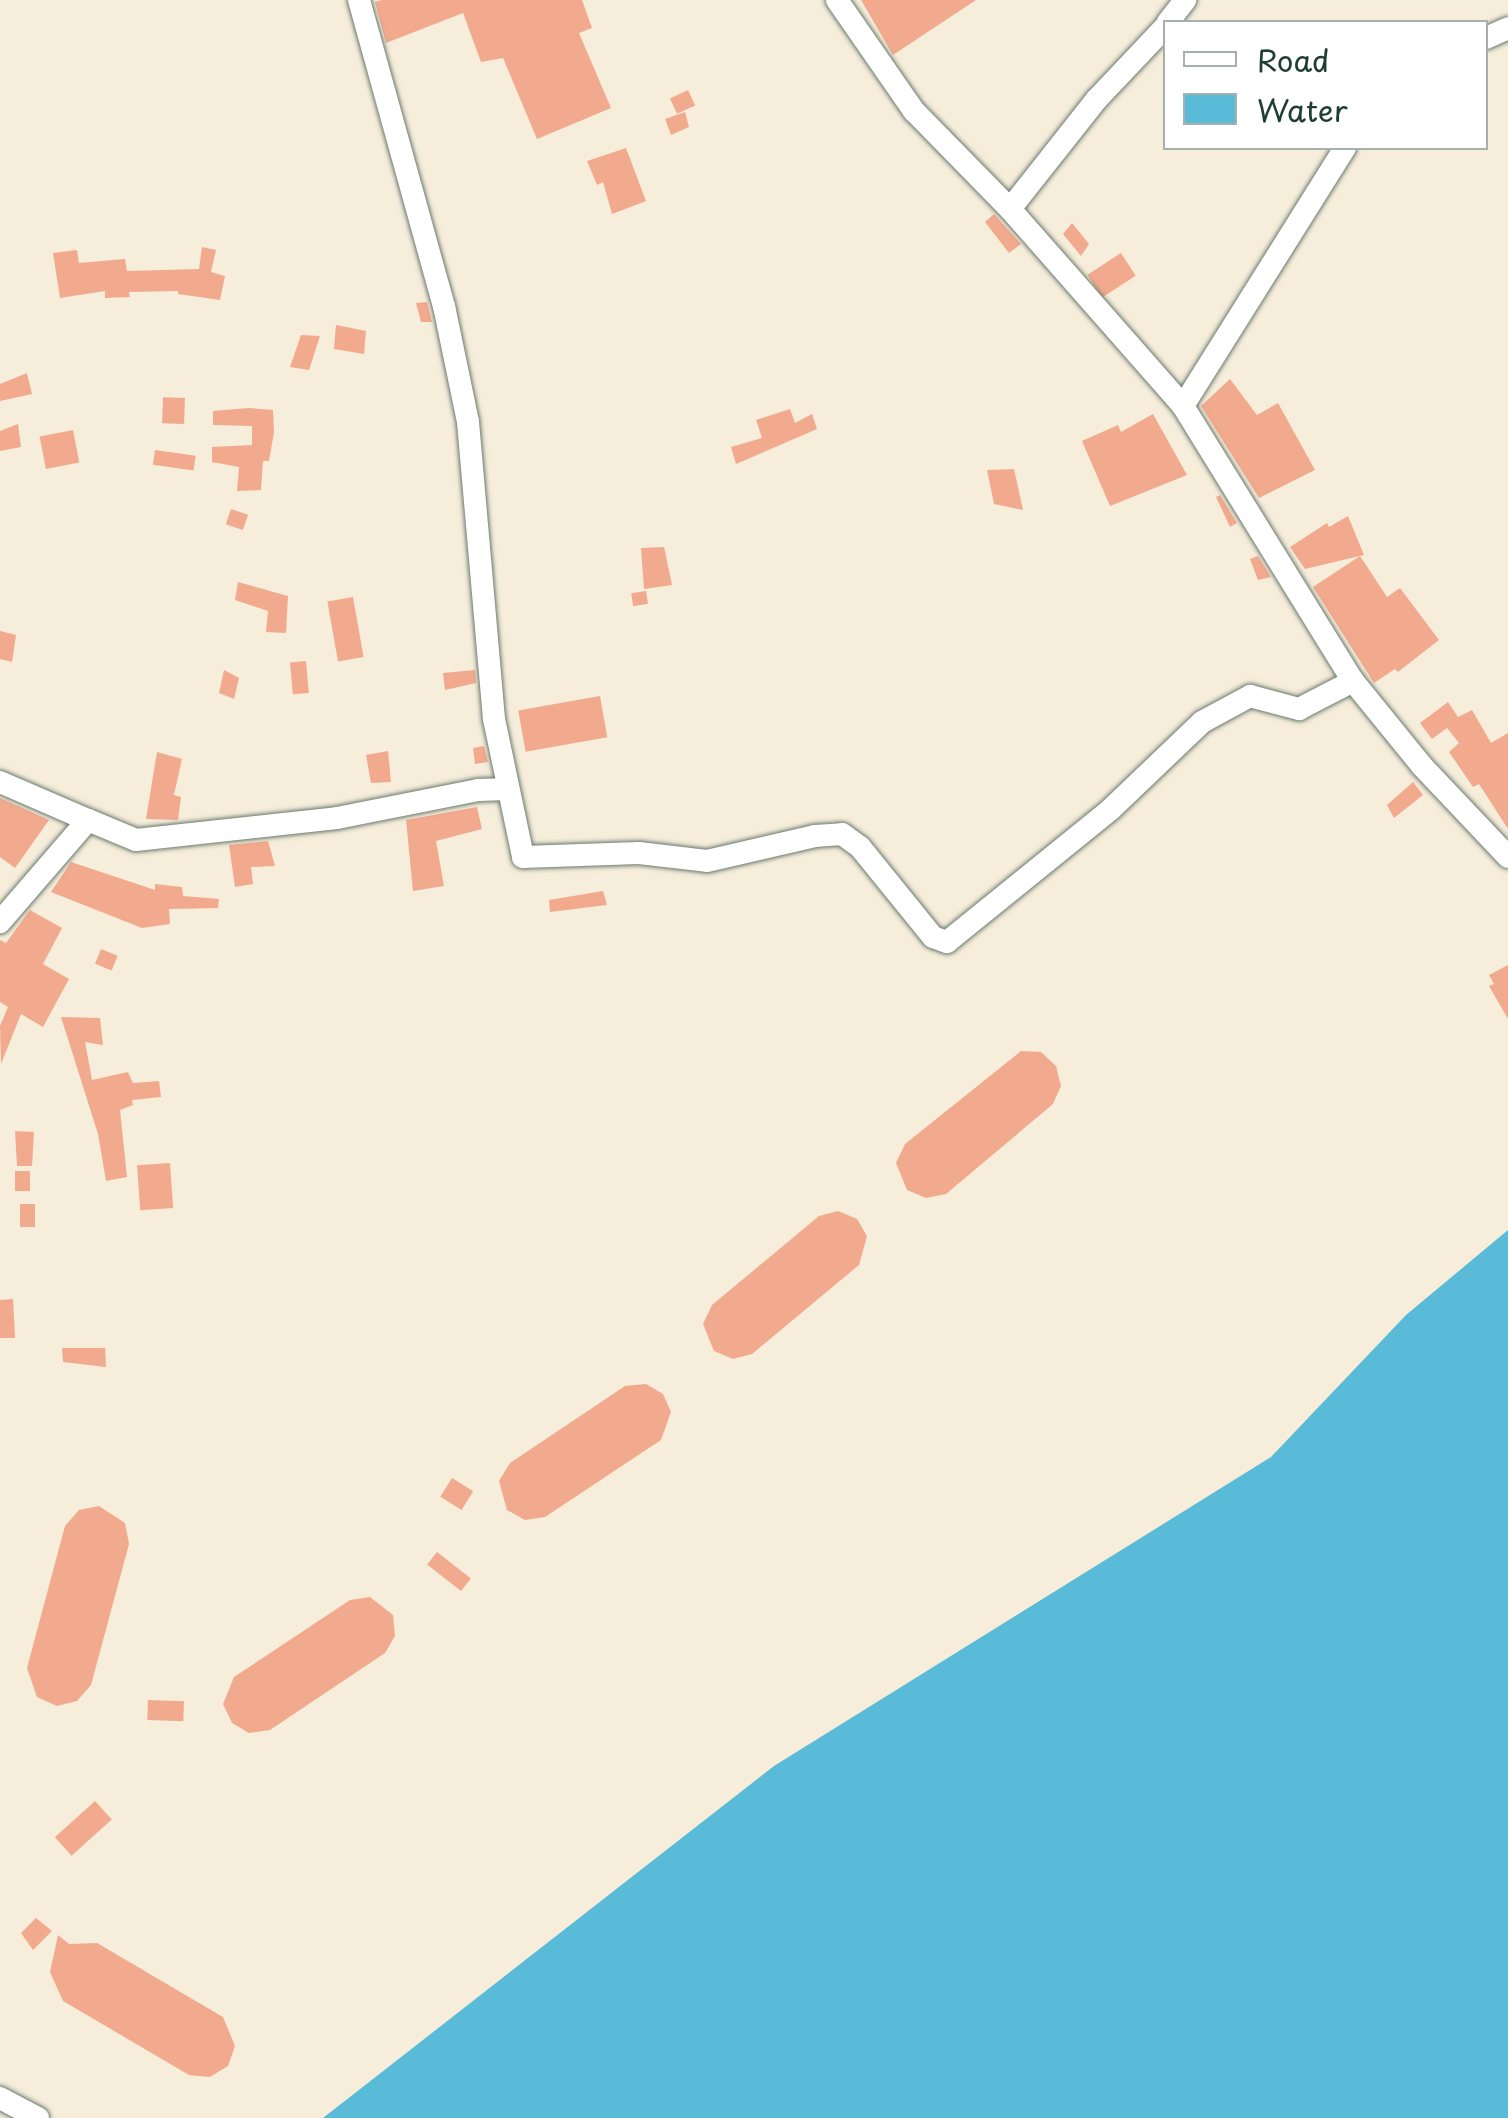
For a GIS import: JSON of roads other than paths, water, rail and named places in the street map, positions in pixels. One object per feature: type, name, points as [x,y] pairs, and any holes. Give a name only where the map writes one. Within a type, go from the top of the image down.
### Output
[{"type":"street","points":[[359,0],[444,306],[468,422],[494,719],[523,858],[638,853],[708,861],[816,836],[842,834],[860,846],[934,937],[947,942],[1111,810],[1202,722],[1250,696],[1299,709],[1353,681]]},
{"type":"street","points":[[837,0],[914,111],[1010,209],[1183,406],[1353,681],[1422,766],[1508,857]]},
{"type":"street","points":[[1010,209],[1097,99],[1163,28]]},
{"type":"street","points":[[1183,406],[1344,150]]},
{"type":"street","points":[[0,782],[136,840],[337,818],[478,790],[508,789]]},
{"type":"street","points":[[0,922],[88,820]]},
{"type":"street","points":[[0,2098],[38,2118]]},
{"type":"water","points":[[1508,1230],[1508,2118],[323,2118],[774,1766],[1271,1457],[1406,1315]]}]
